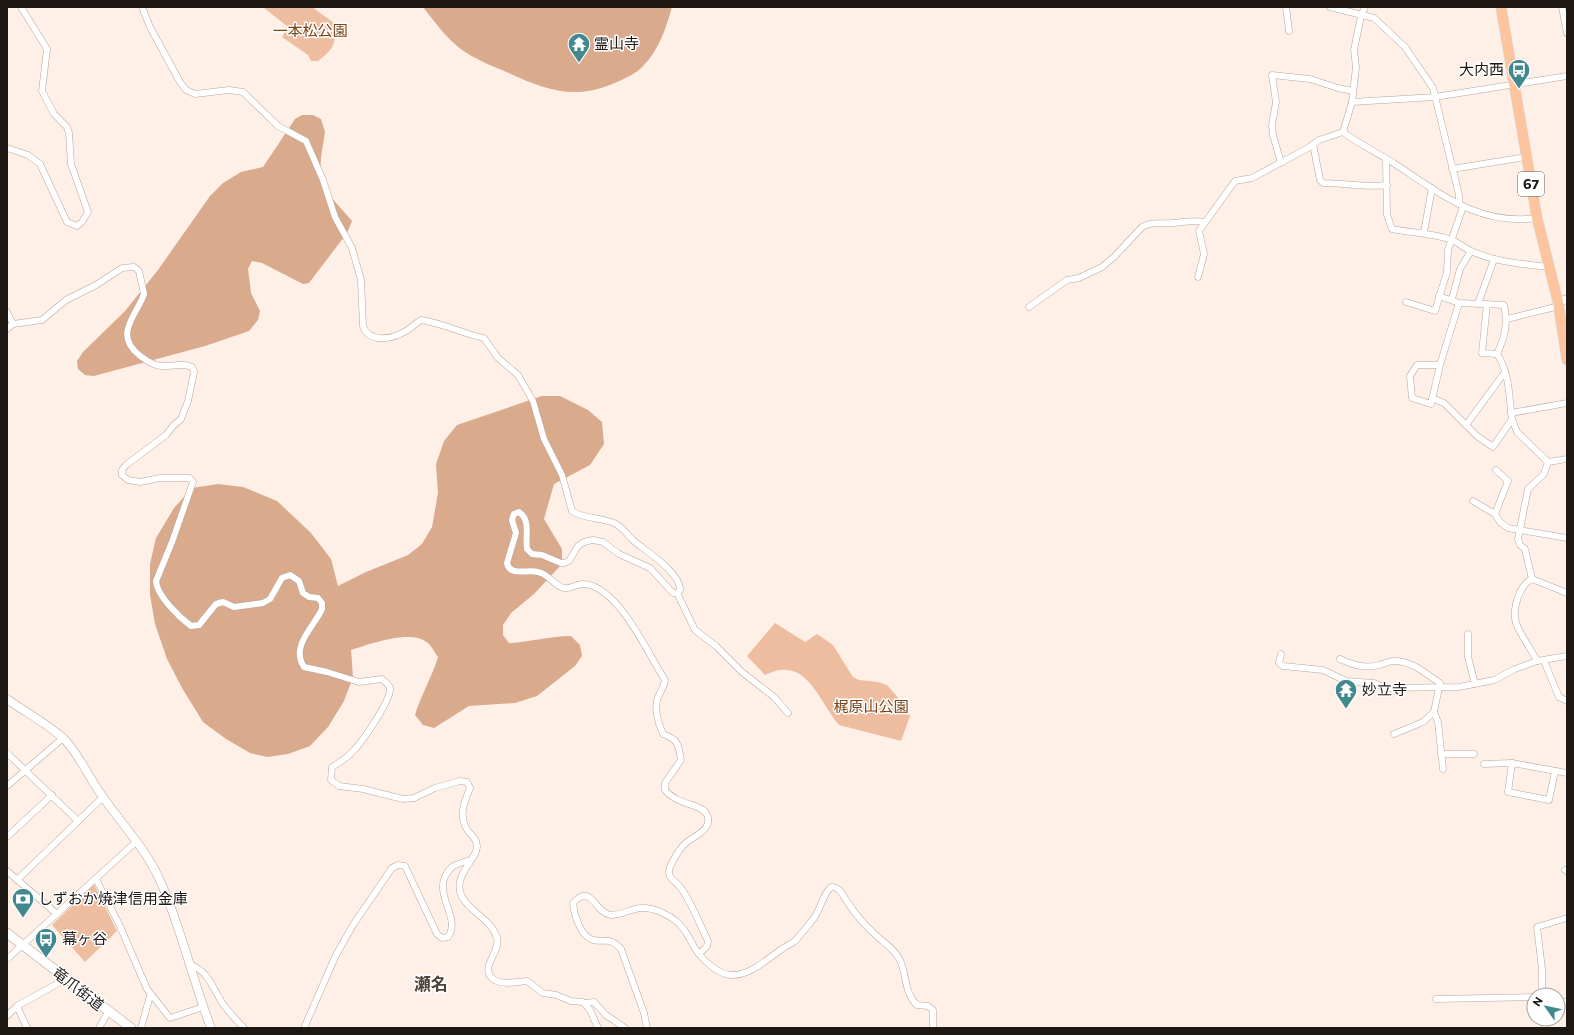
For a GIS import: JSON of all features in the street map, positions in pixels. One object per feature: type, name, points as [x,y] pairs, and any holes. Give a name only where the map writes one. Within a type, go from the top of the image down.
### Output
[{"type":"main road","name":"67","points":[[1501,7],[1513,85],[1537,218],[1549,267],[1562,302],[1567,360]]},
{"type":"main road","name":"竜爪街道","points":[[7,933],[108,1012],[131,1028]]},
{"type":"street","points":[[7,148],[28,155],[40,164],[68,222],[77,226],[82,222],[88,212],[71,164],[69,132],[67,127],[54,114],[42,91],[47,49],[21,7]]},
{"type":"street","points":[[142,7],[150,27],[180,82],[186,90],[195,94],[229,90],[243,92],[278,126],[306,141],[323,180],[335,217],[352,248],[361,280],[363,326],[365,333],[371,338],[384,338],[406,331],[421,320],[442,324],[470,335],[484,338],[498,358],[518,375],[533,401],[544,439],[562,475],[572,511],[580,515],[601,518],[620,526],[632,540],[655,556],[676,578],[680,586],[677,593]]},
{"type":"street","points":[[1286,7],[1289,30]]},
{"type":"street","points":[[1330,7],[1361,16],[1374,18],[1397,38],[1433,88],[1461,205],[1453,240],[1448,250],[1447,272],[1435,311],[1406,302]]},
{"type":"street","points":[[1343,132],[1352,102],[1356,67],[1354,50],[1361,16],[1365,7]]},
{"type":"street","points":[[1562,7],[1567,33]]},
{"type":"street","points":[[1281,163],[1273,135],[1272,125],[1276,102],[1272,75],[1310,79],[1353,91]]},
{"type":"street","points":[[1352,102],[1435,97],[1567,76]]},
{"type":"street","points":[[1198,277],[1204,254],[1199,231],[1204,222],[1235,181],[1252,178],[1281,163],[1319,140],[1343,132]]},
{"type":"street","points":[[1343,132],[1461,205],[1492,218],[1512,220],[1537,218]]},
{"type":"street","points":[[1313,144],[1320,180],[1323,182],[1347,183],[1368,187],[1387,185]]},
{"type":"street","points":[[1452,169],[1526,157]]},
{"type":"street","points":[[1386,159],[1387,215],[1392,229],[1415,233],[1424,232],[1453,240],[1471,251],[1494,259],[1517,264],[1549,267]]},
{"type":"street","points":[[1424,232],[1432,188]]},
{"type":"street","points":[[1029,307],[1067,280],[1079,278],[1102,267],[1114,257],[1142,227],[1147,224],[1194,220],[1204,222]]},
{"type":"street","points":[[1452,299],[1460,269],[1471,251]]},
{"type":"street","points":[[1478,304],[1494,259]]},
{"type":"street","points":[[7,329],[12,324],[42,320],[66,300],[122,268],[134,267],[139,271],[144,294],[131,317],[127,331],[129,344],[135,352],[150,363],[161,366],[186,364],[192,367],[194,372],[188,401],[181,419],[166,435],[126,465],[122,470],[122,475],[128,480],[140,482],[160,478],[190,478],[193,482],[172,542],[156,581],[157,588],[180,618],[191,626],[199,625],[216,604],[223,602],[234,607],[263,603],[270,599],[282,578],[290,574],[296,577],[303,593],[309,597],[318,598],[322,603],[321,612],[302,642],[299,653],[300,662],[304,667],[327,672],[359,682],[382,679],[390,688],[390,696],[371,729],[352,752],[332,767],[331,780],[339,786],[363,789],[403,799],[414,798],[435,788],[460,780],[468,782],[470,788],[463,806],[463,820],[477,846],[476,851],[461,879],[460,886],[462,896],[495,932],[498,940],[497,948],[488,966],[489,975],[492,979],[499,982],[527,981],[543,993],[556,995],[570,1001],[585,1003],[594,1002],[606,1015],[625,1028]]},
{"type":"street","points":[[1439,296],[1452,299],[1460,303],[1504,305],[1507,319],[1505,338],[1497,354]]},
{"type":"street","points":[[1507,319],[1562,302]]},
{"type":"street","points":[[1440,365],[1417,365],[1410,376],[1412,398],[1431,404],[1440,365],[1460,303]]},
{"type":"street","points":[[1487,304],[1482,353],[1497,354],[1503,362],[1511,416],[1517,432],[1548,462]]},
{"type":"street","points":[[7,312],[12,324]]},
{"type":"street","points":[[1466,424],[1505,372]]},
{"type":"street","points":[[1432,398],[1444,403],[1477,436],[1493,446],[1511,416],[1567,403]]},
{"type":"street","points":[[1548,462],[1567,459]]},
{"type":"street","points":[[1532,579],[1525,549],[1520,546],[1518,540],[1519,529],[1528,489],[1544,474],[1548,462]]},
{"type":"street","points":[[1495,514],[1508,481],[1496,470]]},
{"type":"street","points":[[1473,501],[1495,514],[1500,522],[1508,528],[1567,538]]},
{"type":"street","points":[[698,954],[707,946],[708,941],[680,887],[669,875],[670,868],[686,842],[699,836],[707,826],[709,819],[705,811],[700,807],[683,803],[669,796],[665,790],[665,783],[681,760],[678,744],[674,738],[663,734],[659,721],[657,710],[658,696],[664,687],[665,680],[625,615],[599,590],[579,583],[568,588],[563,588],[543,573],[529,570],[515,572],[511,570],[507,563],[516,533],[512,520],[514,514],[519,512],[524,515],[527,522],[527,549],[532,554],[542,555],[564,563],[569,561],[578,546],[584,542],[593,540],[603,542],[619,554],[650,568],[669,590],[677,593],[695,630],[716,646],[742,672],[774,697],[788,713]]},
{"type":"street","points":[[1537,662],[1516,622],[1517,605],[1521,589],[1526,582],[1532,579],[1567,593]]},
{"type":"street","points":[[1468,634],[1468,657],[1475,684]]},
{"type":"street","points":[[1281,654],[1279,663],[1283,666],[1322,670],[1346,681],[1374,683],[1385,688],[1459,687],[1494,680],[1515,668],[1567,656]]},
{"type":"street","points":[[1340,659],[1351,664],[1365,667],[1373,667],[1393,661],[1413,664],[1440,683],[1434,712],[1423,722],[1394,734]]},
{"type":"street","points":[[1544,661],[1559,697],[1567,700]]},
{"type":"street","points":[[7,699],[63,738],[103,798],[137,841],[161,883],[173,911],[211,1028]]},
{"type":"street","points":[[1434,712],[1438,722],[1443,770]]},
{"type":"street","points":[[7,786],[63,738]]},
{"type":"street","points":[[7,753],[78,821]]},
{"type":"street","points":[[1441,754],[1474,754]]},
{"type":"street","points":[[1512,763],[1508,792],[1549,800],[1555,771]]},
{"type":"street","points":[[1484,764],[1512,763],[1567,773]]},
{"type":"street","points":[[7,837],[52,795]]},
{"type":"street","points":[[17,880],[103,798]]},
{"type":"street","points":[[7,959],[137,841]]},
{"type":"street","points":[[304,1028],[336,955],[392,868],[398,865],[405,866],[437,934],[442,938],[448,937],[452,931],[452,926],[443,897],[445,878],[453,867],[470,860]]},
{"type":"street","points":[[7,871],[57,914]]},
{"type":"street","points":[[96,879],[119,924],[150,996],[170,1018],[203,1007]]},
{"type":"street","points":[[647,1028],[644,1013],[621,949],[608,939],[594,940],[587,936],[582,930],[573,903],[579,897],[585,895],[591,898],[604,912],[611,915],[637,908],[653,909],[677,922],[685,930],[698,954],[722,973],[731,976],[755,968],[796,941],[814,919],[824,894],[831,887],[835,887],[839,889],[851,908],[868,928],[890,946],[900,959],[911,1000],[917,1005],[928,1006],[933,1010],[933,1028]]},
{"type":"street","points":[[1542,987],[1542,969],[1537,927],[1567,918]]},
{"type":"street","points":[[189,964],[195,966],[211,982],[223,1004],[244,1028]]},
{"type":"street","points":[[7,1016],[17,1006],[66,979]]},
{"type":"street","points":[[141,1028],[150,996]]},
{"type":"street","points":[[1436,999],[1526,997]]},
{"type":"street","points":[[585,1003],[598,1028]]},
{"type":"street","points":[[17,1006],[27,1028]]},
{"type":"street","points":[[99,1028],[108,1012]]},
{"type":"green space","name":"一本松公園","points":[[263,7],[312,7],[334,23],[335,36],[331,49],[318,61],[311,61],[308,55],[282,37],[288,27]]},
{"type":"green space","name":"梶原山公園","points":[[775,623],[805,642],[817,634],[833,645],[853,677],[859,680],[878,682],[887,685],[901,701],[910,716],[901,741],[839,725],[810,683],[801,675],[791,670],[779,670],[765,675],[747,656]]},
{"type":"green space","points":[[94,884],[117,931],[85,962],[52,925]]},
{"type":"shaded area","points":[[423,7],[672,7],[658,46],[641,69],[628,77],[601,88],[572,92],[559,91],[532,83],[490,65],[462,50],[439,27]]},
{"type":"shaded area","points":[[302,115],[313,115],[321,119],[325,132],[321,157],[320,179],[322,187],[352,221],[347,233],[309,283],[303,284],[262,263],[252,261],[248,269],[251,293],[260,311],[258,320],[249,331],[205,346],[94,376],[85,375],[78,369],[77,361],[83,352],[125,311],[158,270],[210,196],[223,183],[241,172],[263,167],[295,119]]},
{"type":"shaded area","points":[[542,396],[560,396],[588,410],[602,422],[604,444],[590,465],[554,484],[544,519],[562,549],[562,564],[534,594],[511,613],[503,625],[503,635],[509,643],[571,636],[580,645],[582,656],[575,666],[537,696],[515,703],[469,706],[434,728],[423,725],[415,715],[438,657],[429,644],[422,639],[402,637],[380,641],[351,650],[353,677],[344,701],[328,727],[310,746],[288,754],[267,757],[250,753],[226,739],[203,722],[182,688],[167,659],[155,624],[150,595],[150,564],[156,538],[174,508],[192,488],[218,484],[243,487],[277,501],[311,533],[331,559],[338,586],[366,572],[408,555],[422,544],[432,527],[438,493],[436,464],[444,441],[457,425]]},
{"type":"place","name":"霊山寺","points":[[579,64]]},
{"type":"place","name":"大内西","points":[[1519,90]]},
{"type":"place","name":"妙立寺","points":[[1346,710]]},
{"type":"place","name":"しずおか焼津信用金庫","points":[[23,918]]},
{"type":"place","name":"幕ヶ谷","points":[[46,958]]},
{"type":"district","name":"瀬名","points":[[431,984]]}]
